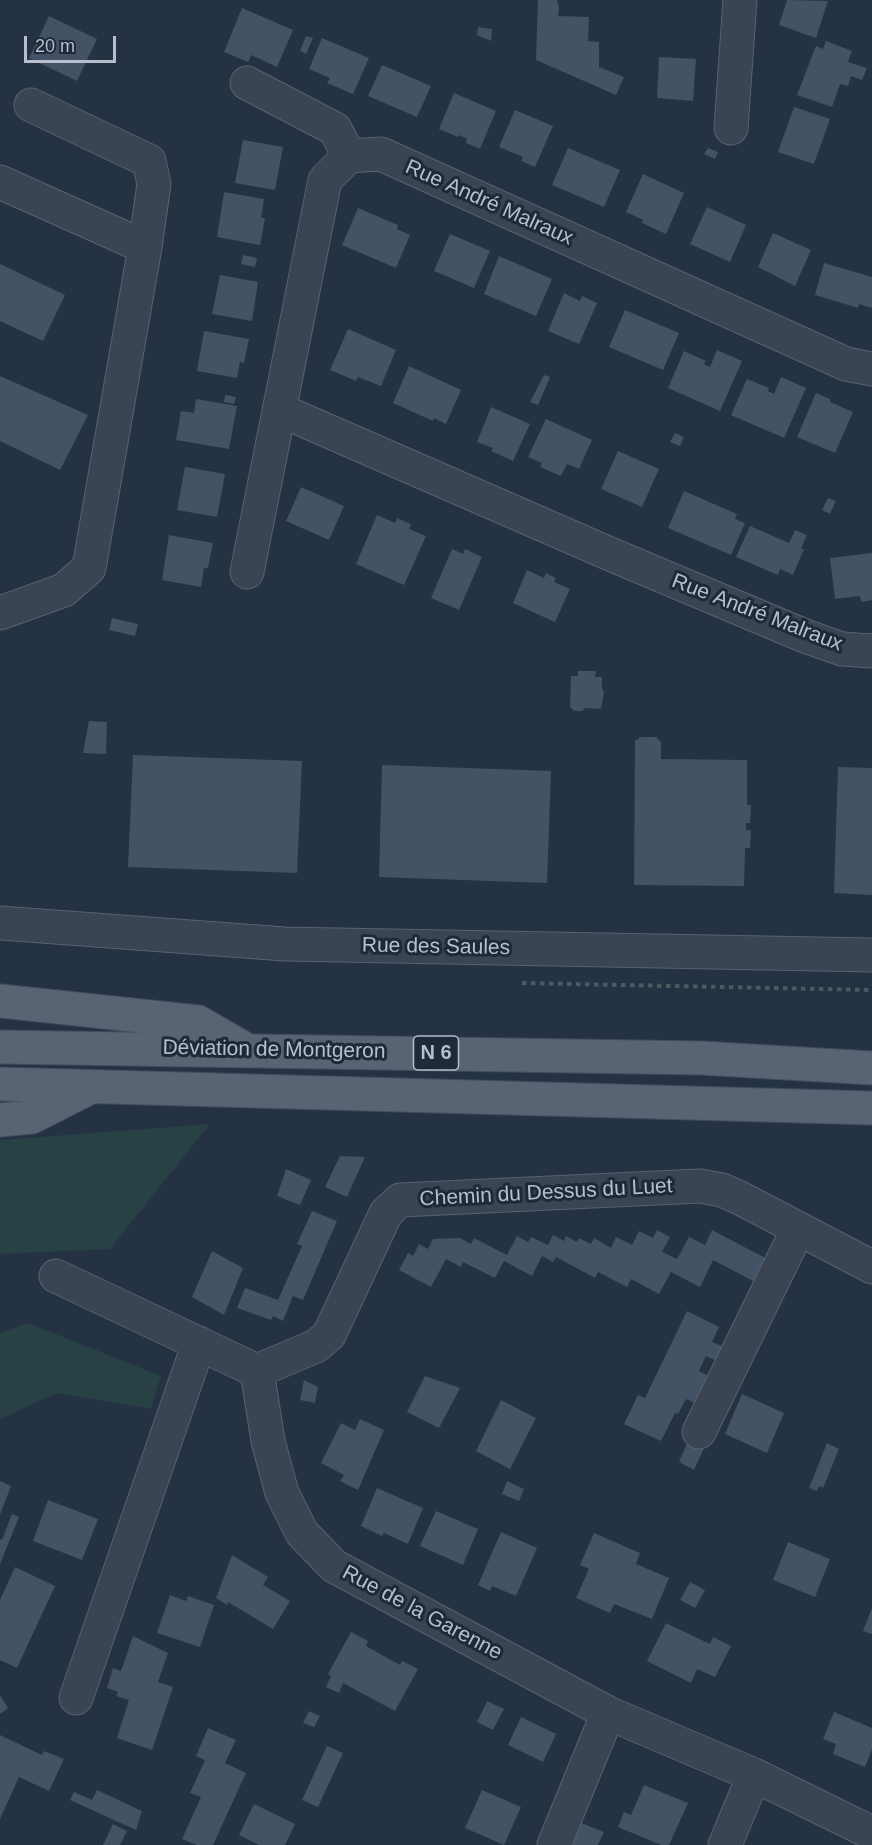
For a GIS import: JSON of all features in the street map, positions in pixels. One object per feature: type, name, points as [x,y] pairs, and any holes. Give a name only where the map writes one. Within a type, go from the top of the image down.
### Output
[{"type":"main road","points":[[0,1001],[198,1022],[247,1049]]},
{"type":"main road","name":"Déviation de Montgeron","points":[[0,1047],[247,1049],[701,1058],[872,1068]]},
{"type":"main road","name":"Déviation de Montgeron","points":[[0,1084],[872,1108]]},
{"type":"main road","points":[[0,1120],[32,1117],[91,1087]]},
{"type":"street","points":[[731,128],[740,0]]},
{"type":"street","points":[[246,572],[325,180],[349,156],[335,129],[248,83]]},
{"type":"street","points":[[0,613],[64,590],[89,568],[154,184],[149,161],[31,105]]},
{"type":"street","name":"Rue André Malraux","points":[[349,156],[381,154],[846,364],[872,369]]},
{"type":"street","points":[[0,182],[145,247]]},
{"type":"street","name":"Rue André Malraux","points":[[280,410],[805,636],[842,649],[872,651]]},
{"type":"street","name":"Rue des Saules","points":[[0,923],[285,944],[872,956]]},
{"type":"street","name":"Chemin du Dessus du Luet","points":[[257,1371],[316,1347],[329,1335],[386,1213],[400,1200],[700,1186],[722,1190],[872,1267]]},
{"type":"street","points":[[699,1432],[798,1229]]},
{"type":"street","points":[[56,1276],[257,1371]]},
{"type":"street","points":[[76,1698],[199,1343]]},
{"type":"street","name":"Rue de la Garenne","points":[[257,1371],[268,1441],[282,1493],[302,1533],[334,1566],[608,1713],[754,1775],[872,1833]]},
{"type":"street","points":[[554,1845],[608,1713]]},
{"type":"street","points":[[725,1845],[754,1775]]},
{"type":"green space","points":[[210,1124],[110,1249],[0,1254],[0,1140]]},
{"type":"green space","points":[[28,1323],[161,1376],[151,1409],[57,1393],[0,1419],[0,1333]]},
{"type":"building","points":[[538,0],[557,0],[558,16],[589,17],[588,41],[599,42],[599,67],[624,77],[616,95],[536,60]]},
{"type":"building","points":[[787,0],[828,1],[816,38],[779,25]]},
{"type":"building","points":[[242,8],[293,30],[277,67],[251,55],[248,62],[224,52]]},
{"type":"building","points":[[49,16],[97,39],[77,81],[29,58]]},
{"type":"building","points":[[478,27],[492,29],[491,41],[477,35]]},
{"type":"building","points":[[306,36],[313,38],[306,54],[300,51]]},
{"type":"building","points":[[322,38],[369,58],[353,94],[327,83],[330,78],[309,69]]},
{"type":"building","points":[[826,41],[852,51],[848,62],[867,68],[862,80],[851,76],[848,86],[840,84],[832,107],[797,95],[816,46],[823,49]]},
{"type":"building","points":[[659,57],[696,59],[693,101],[657,98]]},
{"type":"building","points":[[382,65],[431,86],[417,117],[368,96]]},
{"type":"building","points":[[454,93],[496,111],[480,149],[466,143],[467,139],[459,135],[458,137],[439,129]]},
{"type":"building","points":[[794,107],[830,119],[814,164],[778,152]]},
{"type":"building","points":[[515,110],[553,126],[535,167],[521,161],[523,157],[499,147]]},
{"type":"building","points":[[243,140],[283,147],[275,190],[235,183]]},
{"type":"building","points":[[568,148],[620,170],[604,207],[552,185]]},
{"type":"building","points":[[708,148],[718,152],[715,159],[704,154]]},
{"type":"building","points":[[643,174],[684,193],[666,234],[642,223],[643,220],[626,212]]},
{"type":"building","points":[[224,192],[264,199],[261,218],[265,218],[260,245],[217,237]]},
{"type":"building","points":[[707,207],[746,225],[730,262],[690,244]]},
{"type":"building","points":[[358,208],[398,225],[397,229],[410,235],[396,268],[342,245]]},
{"type":"building","points":[[773,233],[811,250],[795,286],[758,267]]},
{"type":"building","points":[[450,234],[490,251],[474,288],[434,271]]},
{"type":"building","points":[[243,255],[257,258],[255,267],[241,264]]},
{"type":"building","points":[[499,256],[552,279],[536,316],[484,294]]},
{"type":"building","points":[[824,263],[872,277],[872,308],[859,304],[858,308],[815,295]]},
{"type":"building","points":[[0,264],[65,295],[43,341],[0,321]]},
{"type":"building","points":[[220,275],[258,282],[252,321],[212,314]]},
{"type":"building","points":[[564,293],[580,301],[582,296],[597,303],[579,344],[548,331]]},
{"type":"building","points":[[625,310],[679,333],[663,370],[609,347]]},
{"type":"building","points":[[348,329],[396,350],[381,386],[358,377],[356,381],[330,370]]},
{"type":"building","points":[[204,331],[249,339],[244,363],[240,362],[237,378],[197,371]]},
{"type":"building","points":[[717,350],[742,361],[720,411],[668,388],[684,351],[706,361],[704,364],[710,367]]},
{"type":"building","points":[[409,366],[461,390],[446,424],[434,418],[433,421],[393,403]]},
{"type":"building","points":[[544,375],[550,377],[538,405],[530,402]]},
{"type":"building","points":[[0,376],[88,415],[60,470],[0,441]]},
{"type":"building","points":[[781,377],[806,388],[784,438],[731,415],[747,379],[769,388],[768,391],[774,394]]},
{"type":"building","points":[[816,393],[853,412],[835,453],[797,437]]},
{"type":"building","points":[[225,395],[236,397],[234,404],[224,402]]},
{"type":"building","points":[[196,399],[237,406],[229,449],[176,440],[181,411],[194,413]]},
{"type":"building","points":[[491,407],[530,424],[513,461],[491,451],[493,448],[477,442]]},
{"type":"building","points":[[546,419],[592,440],[579,469],[567,464],[561,476],[540,467],[542,463],[528,457]]},
{"type":"building","points":[[675,433],[684,437],[680,446],[670,442]]},
{"type":"building","points":[[618,451],[659,469],[642,507],[601,489]]},
{"type":"building","points":[[185,467],[225,474],[217,517],[177,510]]},
{"type":"building","points":[[301,487],[344,506],[329,540],[286,521]]},
{"type":"building","points":[[684,491],[737,514],[735,519],[745,523],[731,555],[668,528]]},
{"type":"building","points":[[828,498],[836,501],[830,514],[822,510]]},
{"type":"building","points":[[377,515],[395,523],[397,518],[411,524],[409,529],[426,536],[404,585],[356,564]]},
{"type":"building","points":[[750,526],[789,543],[795,530],[807,535],[793,575],[780,569],[778,575],[736,557]]},
{"type":"building","points":[[169,535],[213,543],[208,568],[204,568],[201,587],[162,580]]},
{"type":"building","points":[[452,549],[463,554],[465,549],[482,557],[459,610],[431,598]]},
{"type":"building","points":[[872,553],[872,600],[861,602],[860,596],[835,599],[830,558]]},
{"type":"building","points":[[527,570],[544,578],[546,573],[556,578],[554,582],[570,589],[555,622],[513,603]]},
{"type":"building","points":[[112,618],[138,624],[135,636],[109,630]]},
{"type":"building","points":[[578,671],[596,671],[595,677],[602,677],[604,692],[601,709],[585,708],[582,711],[574,711],[570,707],[571,676],[578,676]]},
{"type":"building","points":[[89,721],[107,722],[106,754],[83,753]]},
{"type":"building","points":[[641,737],[656,737],[661,742],[661,759],[747,760],[747,805],[751,805],[750,823],[746,823],[746,830],[751,830],[750,848],[745,848],[744,886],[634,885],[635,741]]},
{"type":"building","points":[[133,755],[302,761],[297,873],[128,867]]},
{"type":"building","points":[[382,765],[551,771],[547,883],[379,877]]},
{"type":"building","points":[[838,767],[872,768],[872,895],[834,893]]},
{"type":"building","points":[[340,1156],[365,1157],[347,1197],[325,1187]]},
{"type":"building","points":[[286,1169],[311,1180],[300,1205],[277,1196]]},
{"type":"building","points":[[312,1211],[337,1221],[303,1300],[293,1296],[283,1321],[273,1316],[271,1320],[237,1308],[245,1288],[278,1300],[302,1246],[297,1244]]},
{"type":"building","points":[[657,1230],[670,1237],[662,1252],[677,1259],[689,1237],[705,1245],[712,1230],[769,1260],[757,1283],[713,1260],[700,1287],[671,1272],[659,1294],[631,1279],[627,1287],[598,1272],[595,1278],[556,1257],[553,1262],[542,1256],[532,1276],[504,1261],[495,1278],[463,1262],[461,1267],[446,1259],[431,1287],[399,1270],[408,1253],[413,1256],[419,1244],[428,1249],[433,1239],[460,1238],[471,1244],[474,1238],[507,1255],[517,1236],[528,1242],[531,1237],[548,1245],[553,1235],[564,1241],[566,1236],[577,1242],[579,1238],[591,1244],[594,1238],[611,1248],[616,1237],[632,1245],[639,1231],[653,1238]]},
{"type":"building","points":[[212,1251],[243,1268],[224,1315],[192,1297]]},
{"type":"building","points":[[687,1311],[719,1327],[712,1342],[724,1347],[717,1361],[706,1356],[699,1371],[710,1377],[697,1404],[686,1399],[678,1414],[675,1413],[661,1441],[624,1424],[638,1395],[645,1398]]},
{"type":"building","points":[[425,1376],[460,1388],[439,1428],[407,1412]]},
{"type":"building","points":[[304,1380],[318,1387],[315,1403],[300,1400]]},
{"type":"building","points":[[742,1394],[784,1413],[767,1453],[725,1434]]},
{"type":"building","points":[[501,1400],[536,1418],[510,1469],[476,1451]]},
{"type":"building","points":[[360,1419],[384,1430],[358,1490],[340,1481],[344,1475],[321,1463],[341,1423],[355,1430]]},
{"type":"building","points":[[689,1439],[705,1446],[694,1470],[679,1462]]},
{"type":"building","points":[[827,1443],[839,1449],[823,1488],[819,1486],[817,1491],[809,1488]]},
{"type":"building","points":[[0,1481],[11,1486],[0,1515]]},
{"type":"building","points":[[507,1481],[524,1489],[519,1501],[502,1494]]},
{"type":"building","points":[[377,1488],[423,1508],[408,1544],[384,1533],[382,1536],[361,1526]]},
{"type":"building","points":[[48,1500],[98,1519],[82,1560],[33,1541]]},
{"type":"building","points":[[436,1511],[478,1529],[463,1565],[420,1546]]},
{"type":"building","points":[[12,1514],[19,1517],[0,1564],[0,1539],[2,1540]]},
{"type":"building","points":[[501,1532],[537,1548],[516,1596],[492,1586],[490,1591],[478,1585]]},
{"type":"building","points":[[594,1533],[640,1553],[636,1564],[669,1578],[652,1619],[614,1604],[610,1613],[576,1598],[589,1569],[580,1565]]},
{"type":"building","points":[[788,1542],[830,1559],[815,1597],[773,1580]]},
{"type":"building","points":[[232,1555],[268,1577],[263,1585],[290,1601],[273,1629],[228,1602],[227,1605],[216,1598]]},
{"type":"building","points":[[15,1567],[55,1586],[17,1668],[0,1660],[0,1600]]},
{"type":"building","points":[[690,1582],[705,1590],[695,1608],[680,1600]]},
{"type":"building","points":[[170,1595],[186,1601],[188,1596],[214,1605],[200,1647],[157,1633]]},
{"type":"building","points":[[872,1608],[872,1634],[863,1631]]},
{"type":"building","points":[[666,1623],[710,1644],[713,1637],[731,1646],[715,1677],[697,1669],[691,1683],[647,1661]]},
{"type":"building","points":[[351,1632],[368,1641],[366,1646],[400,1665],[402,1661],[418,1669],[395,1711],[343,1683],[339,1693],[326,1687],[331,1676],[328,1674]]},
{"type":"building","points":[[133,1636],[168,1653],[158,1682],[173,1687],[152,1750],[117,1738],[129,1700],[116,1696],[118,1692],[107,1688],[113,1668],[121,1671]]},
{"type":"building","points":[[0,1695],[8,1708],[0,1714]]},
{"type":"building","points":[[487,1701],[504,1709],[493,1730],[477,1722]]},
{"type":"building","points":[[309,1711],[320,1716],[314,1727],[303,1723]]},
{"type":"building","points":[[834,1712],[872,1728],[872,1749],[865,1767],[833,1754],[836,1744],[823,1739]]},
{"type":"building","points":[[521,1717],[556,1734],[543,1762],[508,1745]]},
{"type":"building","points":[[208,1728],[236,1740],[225,1763],[246,1773],[213,1845],[197,1845],[182,1839],[201,1797],[190,1793],[205,1760],[196,1756]]},
{"type":"building","points":[[0,1735],[42,1755],[44,1751],[64,1759],[49,1791],[19,1777],[0,1819]]},
{"type":"building","points":[[327,1746],[343,1753],[318,1807],[302,1800]]},
{"type":"building","points":[[644,1785],[688,1803],[669,1845],[661,1845],[618,1827],[624,1812],[631,1815]]},
{"type":"building","points":[[97,1790],[142,1811],[136,1830],[70,1800],[74,1792],[92,1800]]},
{"type":"building","points":[[482,1790],[521,1807],[504,1845],[465,1828]]},
{"type":"building","points":[[254,1804],[295,1824],[285,1845],[259,1845],[239,1835]]},
{"type":"building","points":[[579,1822],[604,1832],[598,1845],[570,1845]]},
{"type":"building","points":[[113,1824],[127,1831],[120,1845],[103,1845]]}]
